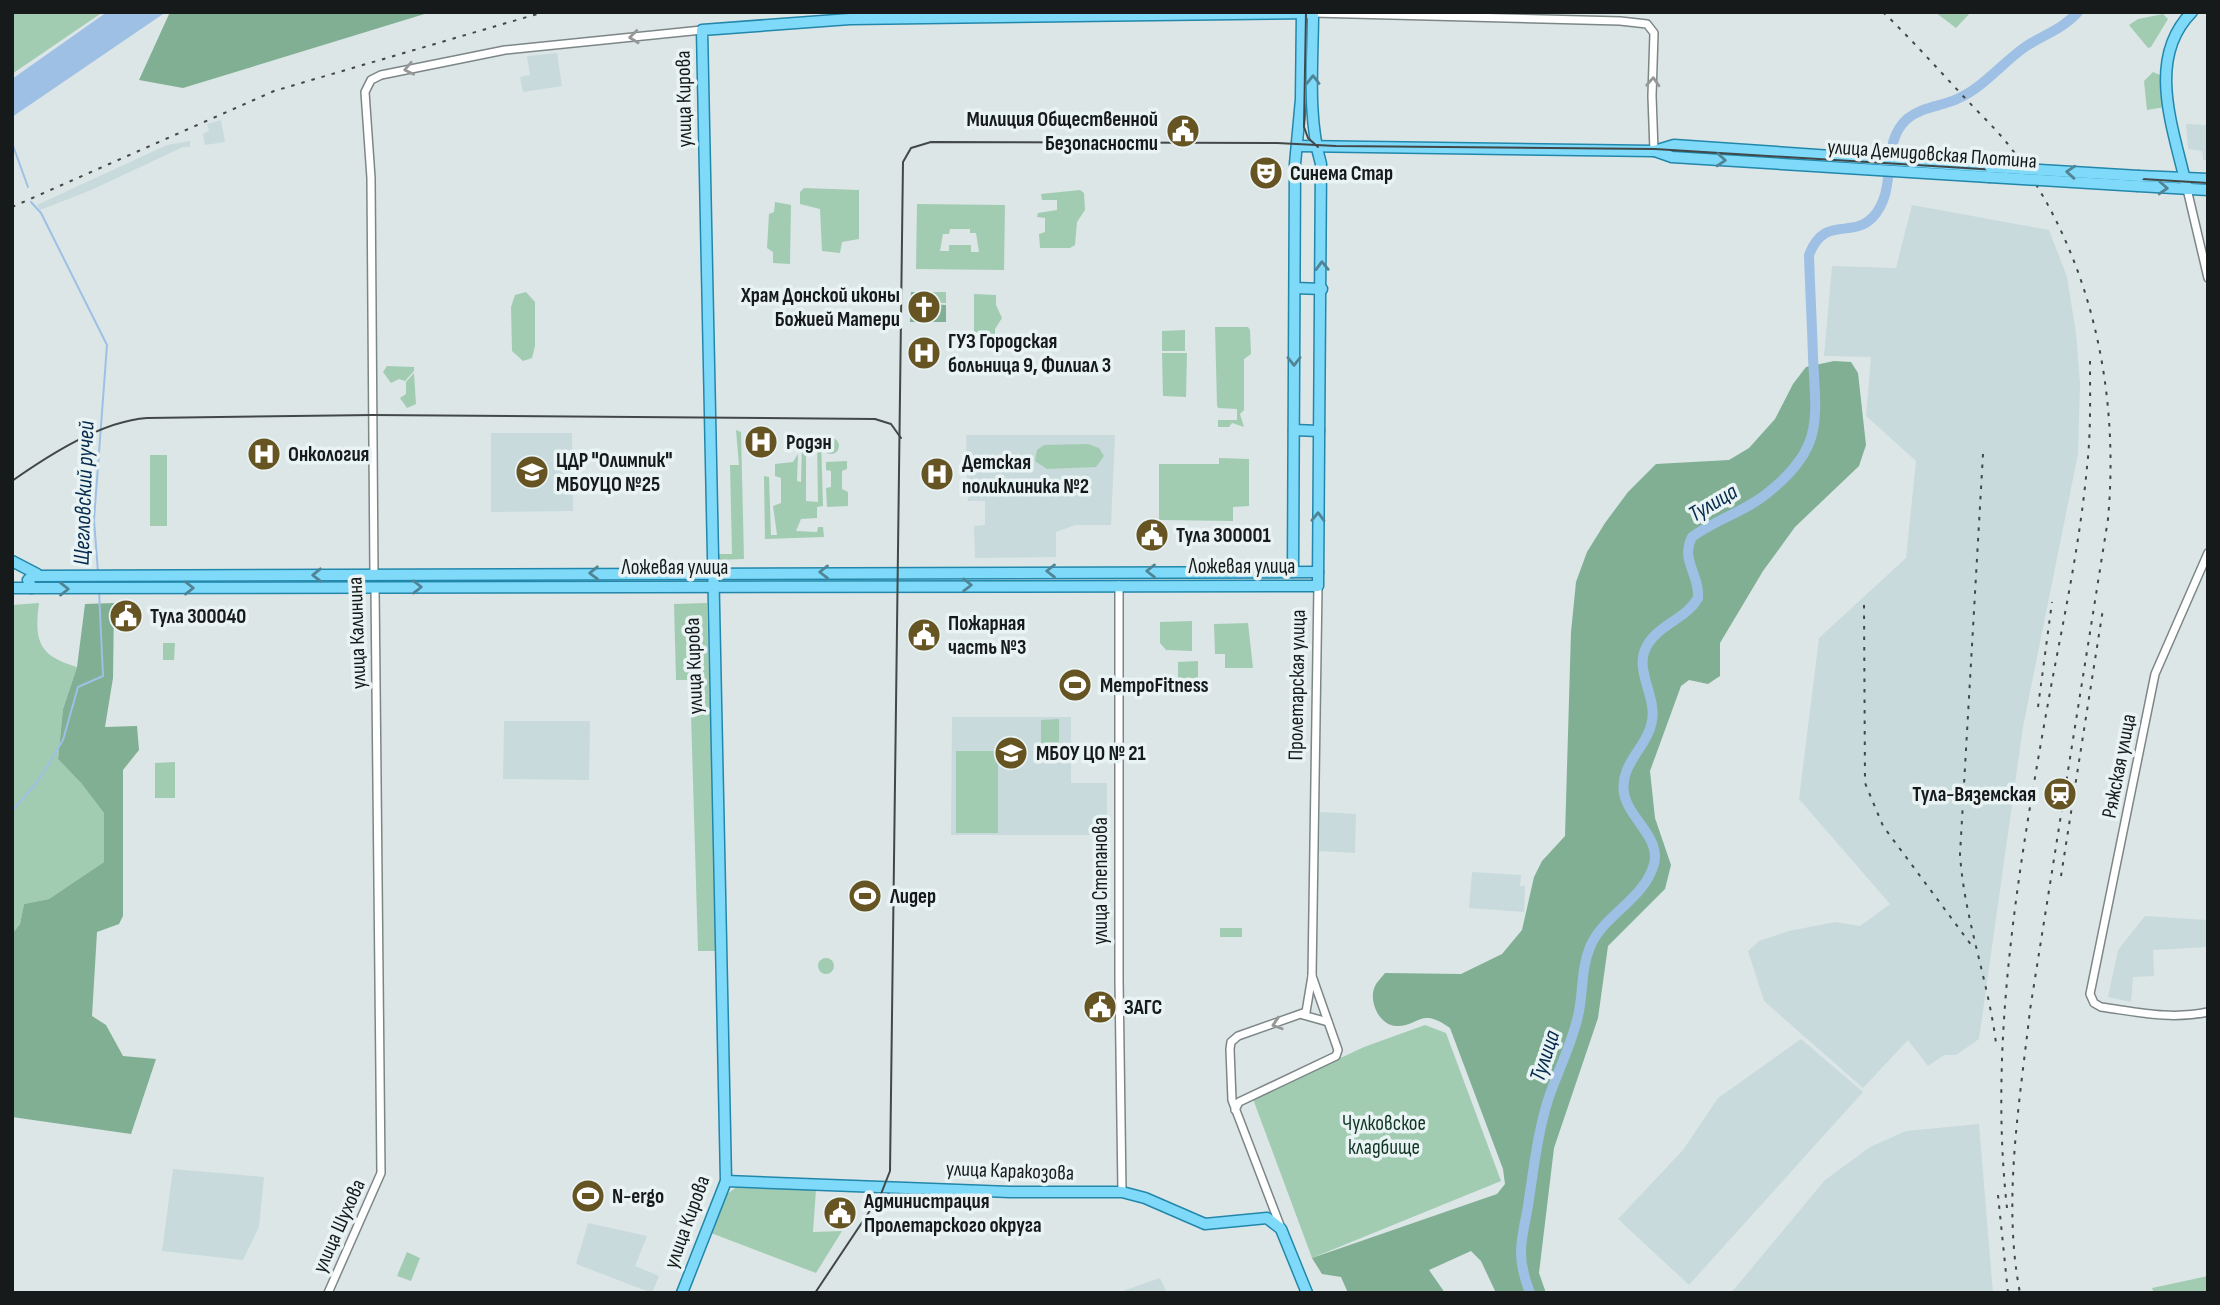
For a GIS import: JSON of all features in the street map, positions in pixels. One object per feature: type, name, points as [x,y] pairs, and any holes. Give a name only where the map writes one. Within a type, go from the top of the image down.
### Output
[{"type":"main road","points":[[2186,183],[2165,80],[2165,62],[2169,45],[2192,12]]},
{"type":"main road","points":[[1293,572],[1295,164],[1298,146],[1302,13]]},
{"type":"main road","points":[[702,30],[850,19],[1313,13]]},
{"type":"main road","name":"Пролетарская улица","points":[[1313,13],[1315,147],[1321,164],[1318,586]]},
{"type":"main road","name":"улица Кирова","points":[[682,1293],[726,1181],[724,1007],[711,586],[702,30]]},
{"type":"main road","name":"улица Демидовская Плотина","points":[[1315,147],[1654,150],[1674,145],[1779,152],[1876,165]]},
{"type":"main road","points":[[1298,146],[1315,147]]},
{"type":"main road","name":"улица Демидовская Плотина","points":[[1654,150],[1672,157],[1784,164],[1876,165],[2186,183],[2208,179]]},
{"type":"main road","points":[[1779,152],[1784,164]]},
{"type":"main road","name":"улица Демидовская Плотина","points":[[2186,183],[2208,190]]},
{"type":"main road","points":[[1295,288],[1322,289]]},
{"type":"main road","points":[[1294,430],[1319,431]]},
{"type":"main road","points":[[1293,557],[1302,567],[1312,566],[1318,558]]},
{"type":"main road","name":"Ложевая улица","points":[[12,561],[29,572],[51,576],[1318,572]]},
{"type":"main road","points":[[992,571],[992,585]]},
{"type":"main road","name":"улица Степанова","points":[[1119,571],[1119,585]]},
{"type":"main road","name":"улица Калинина","points":[[374,575],[375,587]]},
{"type":"main road","points":[[32,588],[28,580],[32,576],[51,576]]},
{"type":"main road","points":[[121,588],[126,583],[122,576]]},
{"type":"main road","name":"Ложевая улица","points":[[12,588],[1318,586]]},
{"type":"main road","name":"улица Каракозова","points":[[726,1181],[1010,1192],[1122,1192],[1145,1198],[1205,1224],[1225,1224],[1252,1218]]},
{"type":"main road","points":[[1252,1218],[1270,1219],[1281,1229],[1307,1293]]},
{"type":"street","points":[[1313,13],[1620,20],[1647,24],[1654,33],[1655,43],[1652,96],[1654,150]]},
{"type":"street","name":"улица Калинина","points":[[374,575],[373,262],[365,92],[377,76],[444,61],[505,50],[702,30]]},
{"type":"street","points":[[2186,183],[2208,278]]},
{"type":"street","name":"Ряжская улица","points":[[2208,553],[2155,674],[2090,994],[2094,1003],[2101,1007],[2150,1016],[2174,1017],[2208,1012]]},
{"type":"street","name":"улица Степанова","points":[[1119,585],[1122,1192]]},
{"type":"street","name":"Пролетарская улица","points":[[1235,1110],[1239,1102],[1313,1069],[1336,1057],[1338,1052],[1312,976],[1318,586]]},
{"type":"street","name":"улица Калинина","points":[[375,587],[381,1173]]},
{"type":"street","points":[[1300,1016],[1308,1007],[1312,976]]},
{"type":"street","points":[[1281,1229],[1235,1110],[1230,1082],[1234,1038],[1300,1016],[1310,1015],[1329,1023]]},
{"type":"street","name":"улица Шухова","points":[[328,1293],[381,1173]]},
{"type":"street","points":[[1252,1218],[1266,1211],[1270,1201]]},
{"type":"shaded area","points":[[557,53],[562,86],[523,92],[520,77],[530,75],[527,56]]},
{"type":"shaded area","points":[[221,120],[225,142],[205,145],[203,134],[209,131],[207,124]]},
{"type":"shaded area","points":[[2186,124],[2208,125],[2208,160],[2203,160],[2202,151],[2188,149]]},
{"type":"shaded area","points":[[190,141],[190,147],[183,147],[89,191],[40,210],[37,205],[167,145]]},
{"type":"shaded area","points":[[1912,205],[2049,230],[2067,277],[2076,333],[2080,384],[2078,454],[2023,727],[1979,1039],[1956,1055],[1944,1055],[1928,1066],[1908,1040],[1863,1088],[1764,1001],[1748,951],[1759,941],[1789,931],[1835,922],[1860,926],[1890,904],[1799,799],[1819,638],[1906,558],[1916,461],[1866,416],[1871,357],[1824,356],[1832,266],[1896,268]]},
{"type":"shaded area","name":"ЦДР \"Олимпик\" МБОУЦО №25","points":[[491,433],[572,433],[573,511],[491,512]]},
{"type":"shaded area","points":[[966,435],[1115,435],[1111,525],[1075,525],[1056,532],[1056,557],[975,558],[974,526],[985,525],[985,501],[968,501]]},
{"type":"shaded area","name":"МБОУ ЦО № 21","points":[[952,717],[1071,717],[1071,783],[1107,783],[1107,835],[951,835]]},
{"type":"shaded area","points":[[504,721],[590,721],[589,780],[503,779]]},
{"type":"shaded area","points":[[1320,812],[1356,814],[1355,853],[1319,851]]},
{"type":"shaded area","points":[[1472,872],[1521,875],[1520,886],[1525,886],[1524,912],[1469,908]]},
{"type":"shaded area","points":[[2145,916],[2208,920],[2208,947],[2153,950],[2154,976],[2133,977],[2131,1002],[2108,997],[2118,950]]},
{"type":"shaded area","points":[[1801,1039],[1863,1092],[1689,1285],[1618,1219],[1683,1150],[1718,1098]]},
{"type":"shaded area","points":[[1979,1124],[1993,1293],[1731,1293],[1825,1180],[1870,1147],[1906,1131]]},
{"type":"shaded area","points":[[173,1169],[264,1177],[259,1227],[243,1260],[162,1251]]},
{"type":"shaded area","points":[[588,1223],[647,1236],[635,1266],[659,1276],[652,1293],[576,1264]]},
{"type":"shaded area","points":[[1160,1278],[1167,1293],[1117,1293]]},
{"type":"green space","points":[[12,12],[103,12],[12,74]]},
{"type":"green space","points":[[170,12],[431,12],[183,88],[139,80]]},
{"type":"green space","points":[[1935,12],[1971,12],[1956,28]]},
{"type":"green space","points":[[2163,14],[2168,19],[2148,48],[2129,25],[2138,19]]},
{"type":"green space","points":[[2153,72],[2160,75],[2165,107],[2147,110],[2144,81]]},
{"type":"green space","points":[[804,188],[859,190],[859,239],[842,242],[840,253],[822,251],[820,209],[800,204],[800,192]]},
{"type":"green space","points":[[1080,190],[1084,193],[1085,210],[1077,222],[1075,245],[1070,248],[1040,248],[1039,234],[1045,232],[1045,218],[1037,217],[1038,213],[1057,210],[1057,200],[1042,200],[1041,194]]},
{"type":"green space","points":[[775,202],[791,205],[790,264],[773,263],[773,252],[767,248],[769,214],[774,212]]},
{"type":"green space","points":[[917,204],[1005,205],[1004,270],[916,269]],"holes":[[[950,229],[970,229],[970,233],[976,233],[979,252],[971,252],[971,245],[949,245],[949,251],[940,251],[943,234],[949,234]]]},
{"type":"green space","points":[[526,292],[535,302],[535,346],[532,358],[523,361],[512,351],[511,307],[515,295]]},
{"type":"green space","points":[[911,292],[924,292],[924,299],[915,299],[915,315],[931,315],[932,304],[946,305],[946,322],[910,322]]},
{"type":"green space","points":[[925,292],[946,292],[946,303],[932,303],[932,299],[925,299]]},
{"type":"green space","points":[[974,294],[996,295],[996,305],[1002,318],[995,329],[995,344],[974,344]]},
{"type":"green space","points":[[1215,327],[1248,327],[1250,330],[1251,354],[1244,359],[1244,410],[1240,414],[1244,427],[1232,423],[1229,427],[1218,427],[1218,420],[1237,420],[1237,409],[1218,408],[1217,405]]},
{"type":"green space","points":[[1185,330],[1185,351],[1162,351],[1162,331]]},
{"type":"green space","points":[[1162,353],[1187,353],[1186,397],[1163,396]]},
{"type":"green space","points":[[1834,361],[1851,362],[1858,373],[1866,445],[1859,466],[1795,527],[1763,571],[1720,643],[1720,676],[1708,684],[1689,680],[1681,686],[1650,771],[1655,818],[1671,865],[1665,889],[1608,946],[1598,1018],[1554,1148],[1539,1273],[1546,1293],[1496,1293],[1481,1261],[1471,1251],[1429,1270],[1445,1293],[1348,1293],[1341,1277],[1322,1274],[1312,1258],[1497,1194],[1505,1184],[1503,1169],[1450,1028],[1426,1018],[1404,1025],[1390,1025],[1376,1011],[1373,992],[1385,973],[1461,974],[1502,954],[1522,930],[1534,877],[1542,861],[1565,836],[1571,632],[1576,582],[1587,552],[1628,492],[1656,464],[1729,460],[1749,448],[1775,419],[1793,384],[1806,367]]},
{"type":"green space","points":[[387,366],[414,367],[414,371],[405,381],[399,379],[391,383],[383,372]]},
{"type":"green space","points":[[414,373],[416,404],[407,408],[400,398],[406,394],[406,382]]},
{"type":"green space","points":[[736,430],[741,432],[744,559],[716,560],[714,471],[717,467],[719,554],[732,554],[730,465],[739,465]]},
{"type":"green space","points":[[821,438],[823,506],[817,507],[817,518],[801,519],[796,531],[817,532],[818,527],[823,527],[824,537],[765,539],[764,476],[769,477],[771,535],[777,535],[773,506],[781,503],[781,478],[775,476],[775,464],[793,462],[798,454],[797,481],[801,482],[802,444],[806,439],[806,501],[818,502],[817,439]]},
{"type":"green space","points":[[831,438],[839,446],[831,454],[823,446]]},
{"type":"green space","points":[[1088,444],[1099,448],[1104,456],[1096,467],[1047,469],[1035,461],[1037,450],[1044,445]]},
{"type":"green space","points":[[150,455],[167,455],[167,526],[150,526]]},
{"type":"green space","points":[[1219,458],[1249,459],[1249,506],[1233,507],[1233,521],[1159,520],[1159,464],[1219,464]]},
{"type":"green space","points":[[847,461],[847,469],[842,471],[842,489],[848,492],[848,506],[827,507],[826,488],[831,487],[831,471],[826,470],[826,462]]},
{"type":"green space","points":[[39,603],[37,628],[42,646],[54,658],[77,667],[63,709],[58,759],[104,813],[104,862],[49,899],[24,904],[20,924],[12,934],[12,605]]},
{"type":"green space","points":[[114,603],[113,678],[105,727],[137,726],[139,750],[123,770],[123,916],[119,924],[97,932],[92,1016],[106,1025],[123,1056],[156,1059],[131,1134],[12,1117],[12,934],[20,924],[24,904],[49,899],[104,862],[104,813],[58,759],[63,709],[77,667],[85,604]]},
{"type":"green space","points":[[707,603],[717,951],[698,951],[690,680],[676,680],[674,604]]},
{"type":"green space","points":[[1192,621],[1192,651],[1166,650],[1160,643],[1160,622]]},
{"type":"green space","points":[[1248,623],[1253,668],[1225,668],[1225,654],[1215,654],[1214,624]]},
{"type":"green space","points":[[163,643],[175,643],[174,660],[163,660]]},
{"type":"green space","points":[[1198,661],[1198,678],[1178,679],[1178,662]]},
{"type":"green space","points":[[1059,719],[1059,749],[1041,750],[1041,720]]},
{"type":"green space","points":[[956,751],[998,751],[998,833],[956,833]]},
{"type":"green space","points":[[175,762],[175,798],[155,798],[155,763]]},
{"type":"green space","points":[[1220,928],[1242,928],[1242,937],[1220,937]]},
{"type":"green space","points":[[823,958],[829,958],[834,966],[832,972],[823,974],[818,969],[818,963]]},
{"type":"green space","name":"Чулковское кладбище","points":[[1425,1025],[1446,1033],[1501,1181],[1312,1258],[1253,1099],[1364,1047]]},
{"type":"green space","points":[[738,1186],[816,1189],[813,1232],[842,1231],[816,1273],[711,1233],[727,1194]]},
{"type":"green space","points":[[407,1252],[420,1258],[411,1281],[397,1276]]},
{"type":"green space","points":[[2208,1276],[2208,1293],[2154,1293],[2152,1288]]},
{"type":"water","points":[[107,12],[166,12],[12,117],[12,79]]},
{"type":"waterway","name":"Тулица","points":[[1530,1293],[1523,1268],[1521,1246],[1537,1149],[1548,1100],[1577,1020],[1587,956],[1596,936],[1642,888],[1654,864],[1653,845],[1631,811],[1624,793],[1626,773],[1652,721],[1653,711],[1644,672],[1644,653],[1653,637],[1687,611],[1698,598],[1688,553],[1692,537],[1770,491],[1800,460],[1808,446],[1815,415],[1809,255],[1823,235],[1865,224],[1881,206],[1894,141],[1907,119],[1966,94],[2025,47],[2078,12]]},
{"type":"waterway","name":"Щегловский ручей","points":[[12,143],[28,187]]},
{"type":"waterway","name":"Щегловский ручей","points":[[31,202],[41,213],[107,345],[94,520],[98,572]]},
{"type":"waterway","name":"Щегловский ручей","points":[[12,811],[39,780],[63,740],[78,687],[103,676],[99,591]]},
{"type":"tram line","points":[[1306,12],[1304,127],[1308,138],[1318,147]]},
{"type":"tram line","points":[[815,1293],[881,1194],[890,1171],[903,162],[911,148],[931,142],[1277,143],[1655,149],[2208,183]]},
{"type":"tram line","points":[[12,481],[59,450],[94,432],[112,425],[147,418],[373,415],[875,419],[891,424],[901,438]]},
{"type":"railway","points":[[12,207],[274,91],[544,12]]},
{"type":"railway","points":[[1883,12],[2002,137],[2036,184],[2079,274],[2093,321],[2109,420],[2111,470],[2108,519],[2030,1010],[2014,1151],[2013,1223],[2020,1293]]},
{"type":"railway","points":[[2007,1208],[2001,1079],[2010,949],[2028,820],[2084,495],[2089,441],[2090,361]]},
{"type":"railway","points":[[1983,454],[1960,854],[1966,902],[1988,995],[1996,1043]]},
{"type":"railway","points":[[2038,707],[2052,602]]},
{"type":"railway","points":[[1864,605],[1865,783],[1883,826],[1972,946]]},
{"type":"railway","points":[[2061,876],[2103,609]]},
{"type":"railway","points":[[1998,1195],[2008,1293]]},
{"type":"place","name":"Милиция Общественной Безопасности","points":[[1183,131]]},
{"type":"place","name":"Синема Стар","points":[[1266,173]]},
{"type":"place","name":"Храм Донской иконы Божией Матери","points":[[924,307]]},
{"type":"place","name":"ГУЗ Городская больница 9, Филиал 3","points":[[924,353]]},
{"type":"place","name":"Родэн","points":[[761,442]]},
{"type":"place","name":"Онкология","points":[[264,454]]},
{"type":"place","name":"ЦДР \"Олимпик\" МБОУЦО №25","points":[[532,472]]},
{"type":"place","name":"Детская поликлиника №2","points":[[937,474]]},
{"type":"place","name":"Тула 300001","points":[[1152,535]]},
{"type":"place","name":"Тула 300040","points":[[126,616]]},
{"type":"place","name":"Пожарная часть №3","points":[[924,635]]},
{"type":"place","name":"МетроFitness","points":[[1075,685]]},
{"type":"place","name":"МБОУ ЦО № 21","points":[[1011,753]]},
{"type":"place","name":"Тула-Вяземская","points":[[2060,794]]},
{"type":"place","name":"Лидер","points":[[865,896]]},
{"type":"place","name":"ЗАГС","points":[[1100,1007]]},
{"type":"place","name":"N-ergo","points":[[588,1196]]},
{"type":"place","name":"Администрация Пролетарского округа","points":[[840,1213]]}]
